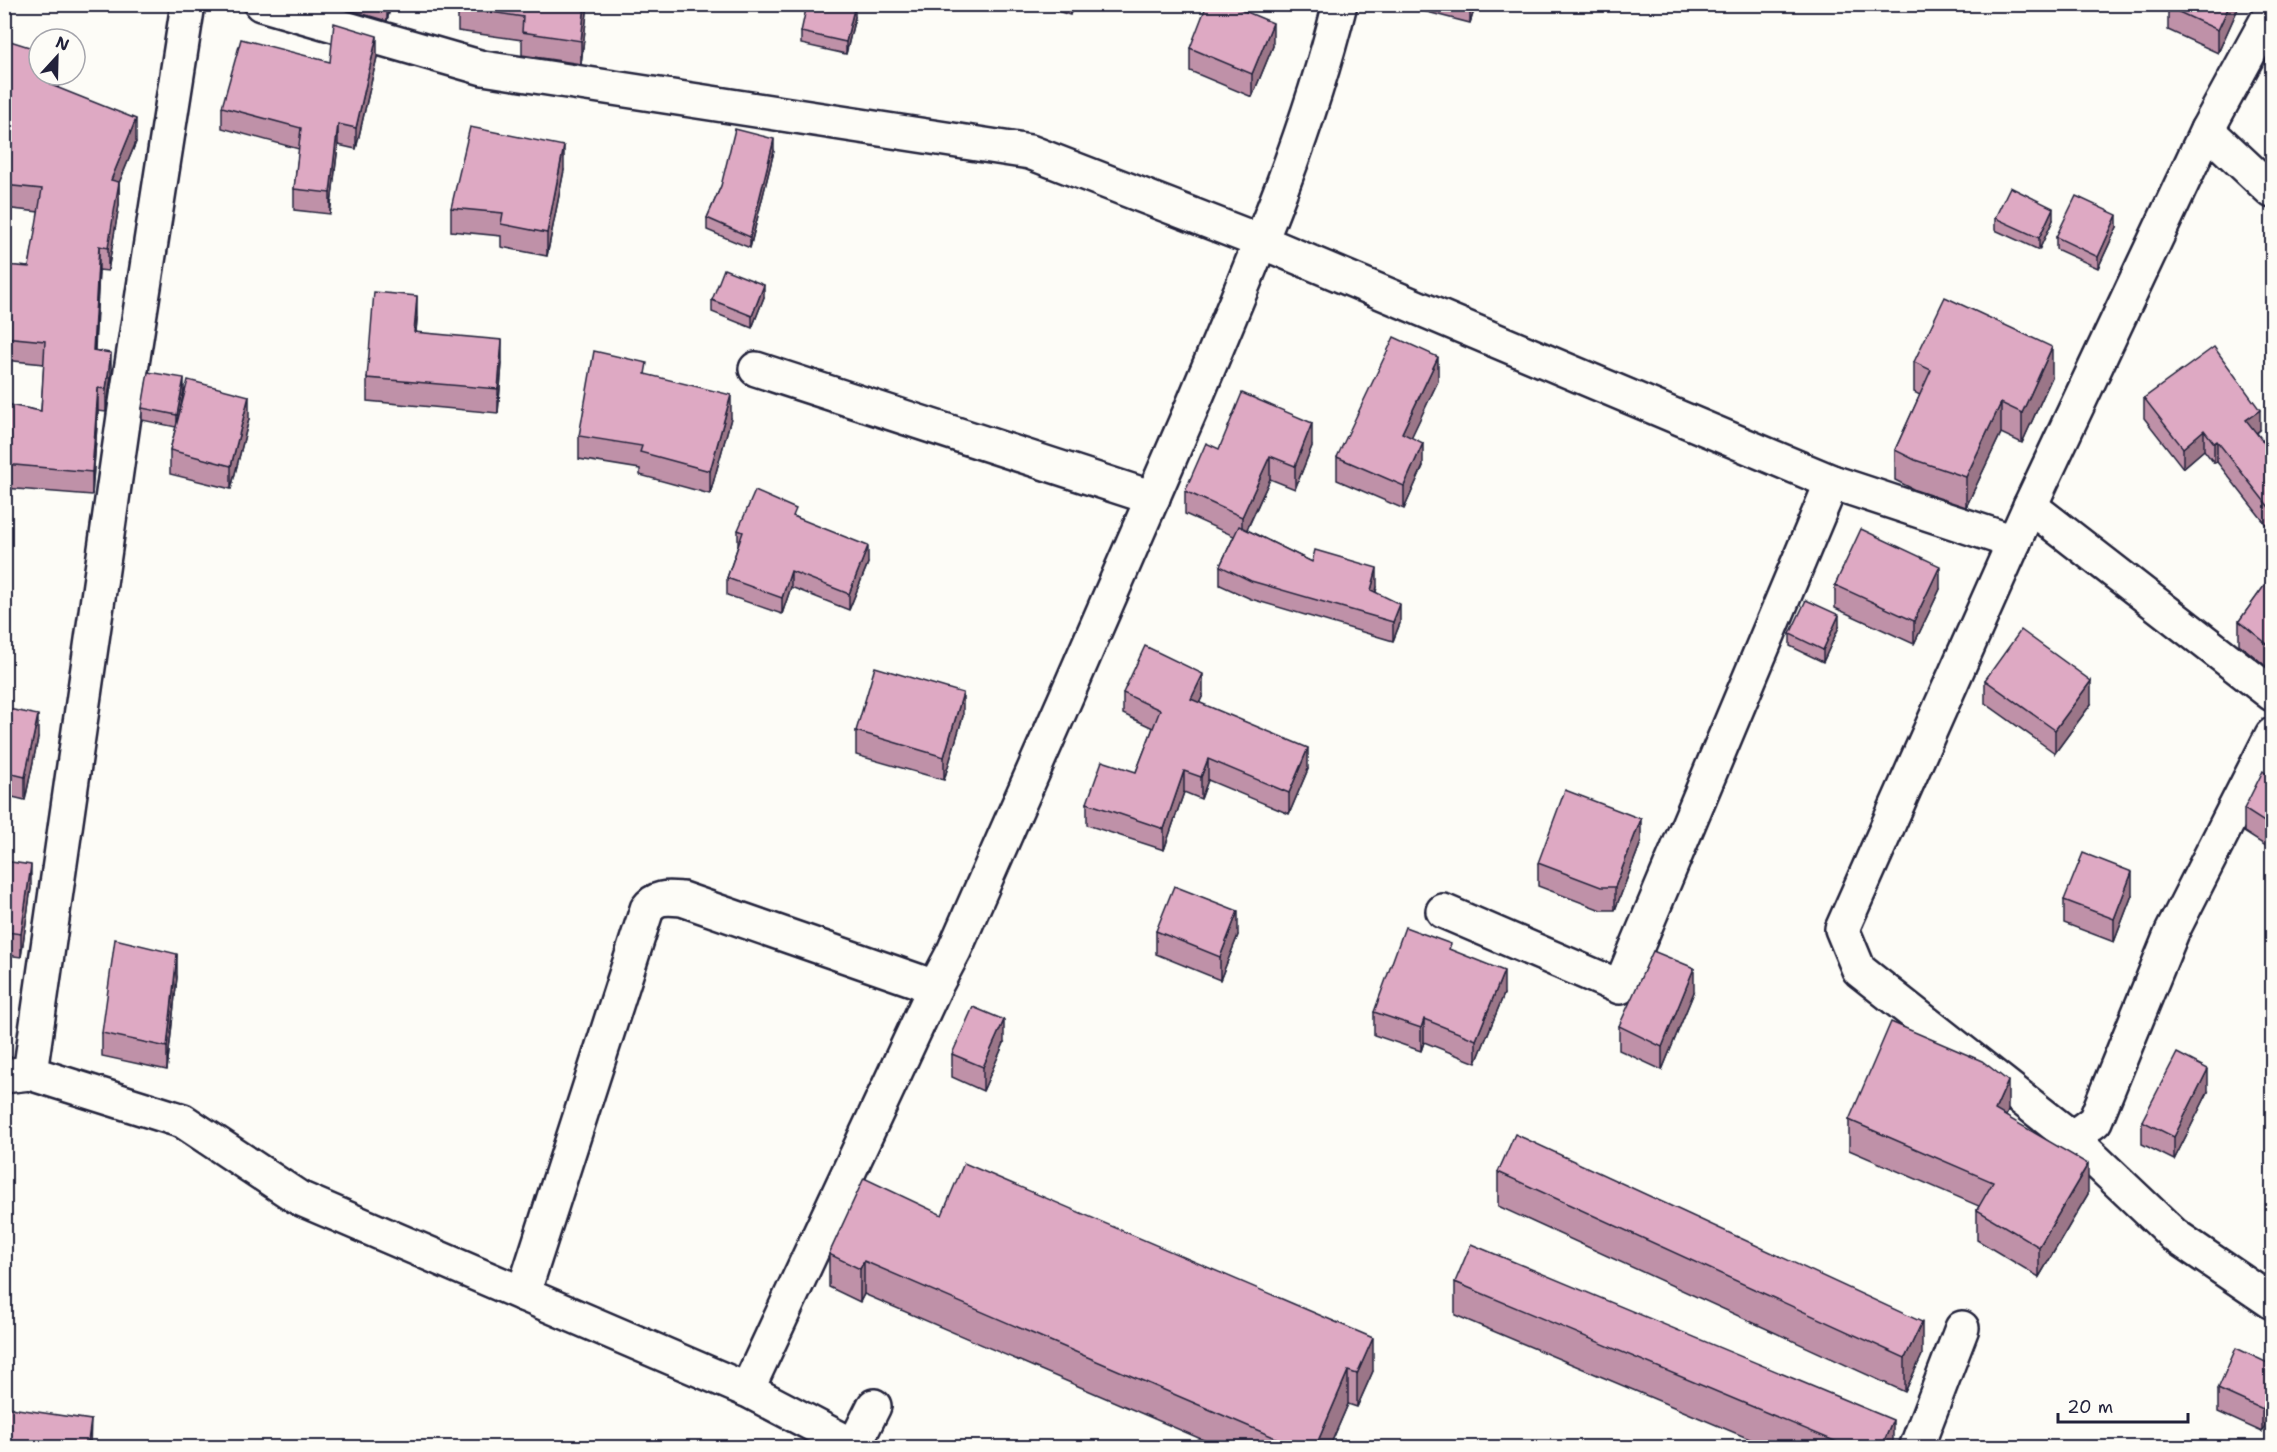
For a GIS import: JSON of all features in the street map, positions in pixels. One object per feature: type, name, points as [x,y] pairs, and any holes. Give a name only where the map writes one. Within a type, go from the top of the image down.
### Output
[{"type":"street","points":[[188,4],[17,1074],[183,1121],[299,1198],[747,1390],[854,1446],[874,1406]]},
{"type":"street","points":[[261,4],[483,68],[1030,152],[1262,242],[1832,482],[2014,542]]},
{"type":"street","points":[[747,1390],[935,987],[954,951],[1153,498],[1262,242],[1328,53],[1340,4]]},
{"type":"street","points":[[2272,11],[2207,130],[2030,506],[1842,929],[1859,970],[2072,1138],[2174,1235],[2272,1302]]},
{"type":"street","points":[[2207,130],[2272,191]]},
{"type":"street","points":[[756,369],[1153,498]]},
{"type":"street","points":[[1443,911],[1620,987],[1832,482]]},
{"type":"street","points":[[2030,506],[2272,694]]},
{"type":"street","points":[[2072,1138],[2095,1121],[2172,932],[2272,735]]},
{"type":"street","points":[[523,1294],[647,909],[651,904],[667,898],[682,899],[935,987]]},
{"type":"street","points":[[1916,1448],[1962,1328]]},
{"type":"building","points":[[458,4],[585,4],[581,41],[522,32],[523,17],[458,7]]},
{"type":"building","points":[[807,4],[855,5],[846,42],[801,32]]},
{"type":"building","points":[[1207,4],[1228,4],[1273,23],[1252,74],[1190,48]]},
{"type":"building","points":[[2169,4],[2230,4],[2218,30],[2168,7]]},
{"type":"building","points":[[334,23],[377,36],[356,128],[338,124],[330,193],[294,189],[301,128],[222,107],[241,39],[330,62]]},
{"type":"building","points":[[7,40],[27,46],[27,87],[56,87],[136,119],[111,180],[119,182],[108,248],[99,246],[93,350],[111,353],[106,389],[98,388],[92,472],[4,464],[4,404],[41,411],[45,341],[4,337],[4,265],[29,267],[42,189],[4,185],[4,46]]},
{"type":"building","points":[[470,127],[564,146],[547,233],[501,224],[503,213],[451,208]]},
{"type":"building","points":[[735,129],[774,139],[750,237],[707,218],[721,186]]},
{"type":"building","points":[[2010,187],[2053,208],[2039,238],[1995,218]]},
{"type":"building","points":[[2076,196],[2117,215],[2098,257],[2056,237]]},
{"type":"building","points":[[724,269],[764,285],[752,316],[712,300]]},
{"type":"building","points":[[374,292],[417,296],[414,332],[502,340],[498,389],[367,378]]},
{"type":"building","points":[[1945,297],[2052,347],[2022,413],[2001,403],[1966,477],[1915,460],[1895,450],[1931,370],[1914,362]]},
{"type":"building","points":[[1394,337],[1438,357],[1402,433],[1423,443],[1404,486],[1337,457]]},
{"type":"building","points":[[2214,347],[2260,410],[2246,420],[2272,453],[2272,511],[2217,441],[2214,443],[2204,430],[2183,448],[2144,398]]},
{"type":"building","points":[[594,351],[647,363],[645,374],[731,395],[710,471],[640,452],[642,446],[579,436]]},
{"type":"building","points":[[148,372],[184,378],[177,415],[142,408]]},
{"type":"building","points":[[188,380],[249,396],[231,466],[170,450]]},
{"type":"building","points":[[1242,393],[1312,423],[1295,466],[1270,456],[1242,517],[1185,491],[1206,443],[1219,449]]},
{"type":"building","points":[[755,491],[796,509],[793,516],[868,546],[849,594],[791,571],[782,598],[727,578],[743,532],[738,530]]},
{"type":"building","points":[[1239,526],[1312,562],[1315,550],[1377,568],[1371,590],[1400,604],[1393,622],[1251,581],[1220,566]]},
{"type":"building","points":[[1861,529],[1940,566],[1914,621],[1835,585]]},
{"type":"building","points":[[2272,575],[2272,648],[2239,621]]},
{"type":"building","points":[[1806,600],[1839,615],[1823,650],[1790,634]]},
{"type":"building","points":[[2021,630],[2091,681],[2055,730],[1985,680]]},
{"type":"building","points":[[1145,646],[1203,674],[1191,699],[1308,748],[1289,793],[1208,759],[1201,777],[1184,771],[1164,829],[1087,803],[1102,761],[1136,772],[1160,710],[1123,693]]},
{"type":"building","points":[[875,667],[963,693],[944,757],[856,731]]},
{"type":"building","points":[[4,708],[38,715],[25,777],[4,772]]},
{"type":"building","points":[[2263,771],[2272,778],[2272,827],[2244,809]]},
{"type":"building","points":[[1565,790],[1641,819],[1615,887],[1601,887],[1538,863]]},
{"type":"building","points":[[2083,853],[2132,872],[2114,919],[2064,900]]},
{"type":"building","points":[[4,861],[31,865],[21,934],[7,932],[4,949]]},
{"type":"building","points":[[1174,886],[1238,911],[1220,957],[1156,931]]},
{"type":"building","points":[[1405,927],[1451,944],[1449,949],[1504,971],[1476,1040],[1424,1019],[1421,1028],[1374,1012]]},
{"type":"building","points":[[115,939],[177,954],[167,1047],[102,1033]]},
{"type":"building","points":[[1653,951],[1694,968],[1662,1047],[1619,1026]]},
{"type":"building","points":[[973,1007],[1004,1020],[983,1067],[952,1054]]},
{"type":"building","points":[[1891,1022],[1982,1061],[2008,1081],[1995,1110],[2088,1164],[2039,1247],[1977,1210],[1993,1182],[1849,1120]]},
{"type":"building","points":[[2177,1053],[2208,1069],[2174,1137],[2142,1121]]},
{"type":"building","points":[[1515,1134],[1922,1322],[1905,1358],[1498,1172]]},
{"type":"building","points":[[964,1163],[1373,1338],[1357,1374],[1348,1371],[1315,1448],[1299,1448],[864,1261],[860,1269],[829,1254],[864,1178],[942,1215]]},
{"type":"building","points":[[1471,1244],[1893,1420],[1881,1448],[1851,1448],[1455,1282]]},
{"type":"building","points":[[2236,1348],[2272,1365],[2272,1386],[2262,1409],[2218,1389]]},
{"type":"building","points":[[4,1407],[91,1420],[87,1448],[4,1448]]}]
